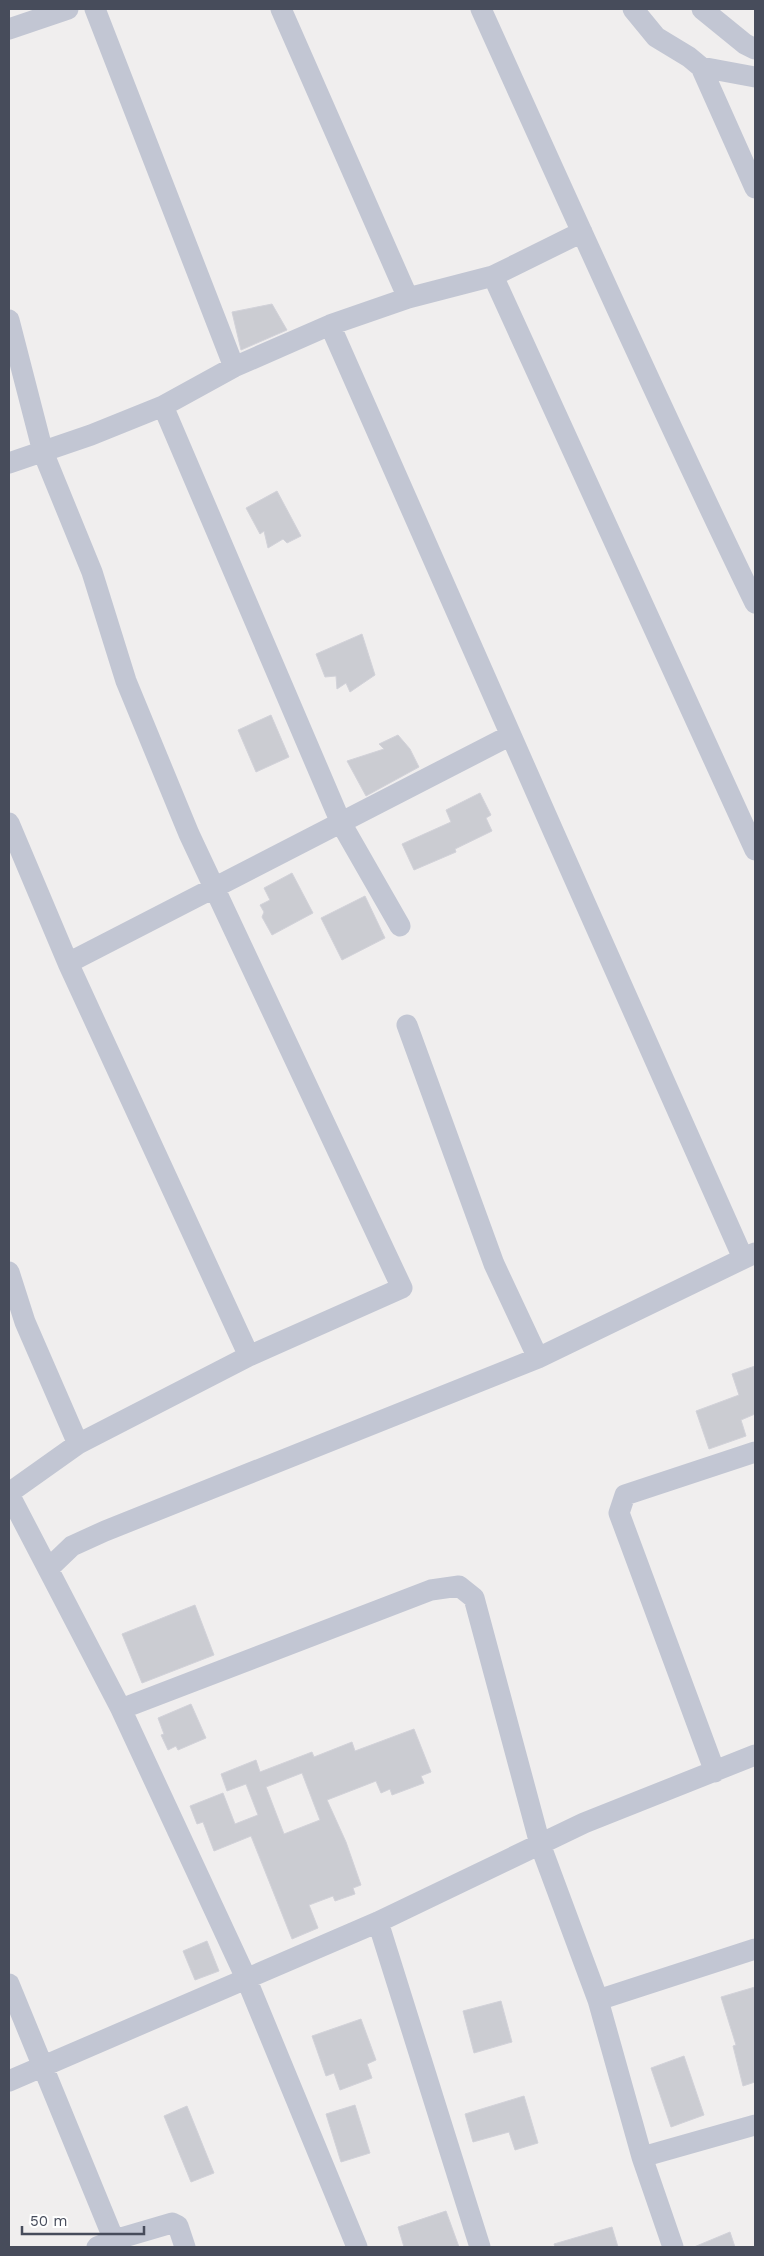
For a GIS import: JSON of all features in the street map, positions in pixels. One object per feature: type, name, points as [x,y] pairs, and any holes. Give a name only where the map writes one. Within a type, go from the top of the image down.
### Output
[{"type":"street","points":[[9,30],[68,9]]},
{"type":"street","points":[[95,9],[234,367]]},
{"type":"street","points":[[281,9],[408,298]]},
{"type":"street","points":[[482,9],[582,232],[710,510],[755,602]]},
{"type":"street","points":[[633,9],[656,37],[689,57],[701,68],[755,188]]},
{"type":"street","points":[[702,9],[745,44],[755,49]]},
{"type":"street","points":[[701,68],[755,77]]},
{"type":"street","points":[[9,463],[163,406],[234,367],[330,325],[408,298],[493,276],[582,232]]},
{"type":"street","points":[[493,276],[755,850]]},
{"type":"street","points":[[9,320],[43,452],[92,572],[126,681],[213,887],[402,1288],[249,1356],[78,1444],[9,1494],[122,1709],[246,1978],[357,2247]]},
{"type":"street","points":[[48,1569],[72,1546],[105,1531],[538,1358],[749,1255],[509,736],[330,325]]},
{"type":"street","points":[[163,406],[341,823],[400,926]]},
{"type":"street","points":[[68,962],[509,736]]},
{"type":"street","points":[[9,823],[68,962],[249,1356]]},
{"type":"street","points":[[407,1025],[494,1264],[538,1358]]},
{"type":"street","points":[[9,1272],[25,1322],[78,1444]]},
{"type":"street","points":[[714,1772],[619,1513],[625,1495],[755,1452]]},
{"type":"street","points":[[122,1709],[431,1590],[459,1586],[474,1598],[540,1844],[598,2000],[642,2157],[673,2247]]},
{"type":"street","points":[[9,2081],[378,1922],[584,1823],[755,1755]]},
{"type":"street","points":[[378,1922],[480,2247]]},
{"type":"street","points":[[598,2000],[755,1949]]},
{"type":"street","points":[[9,1984],[43,2065],[105,2243],[172,2223],[178,2226],[185,2247]]},
{"type":"street","points":[[642,2157],[755,2125]]},
{"type":"building","points":[[272,304],[287,330],[241,350],[232,312]]},
{"type":"building","points":[[277,491],[301,536],[287,543],[283,539],[268,548],[264,531],[260,534],[246,508]]},
{"type":"building","points":[[362,634],[375,675],[350,692],[346,683],[337,689],[336,676],[325,677],[316,654]]},
{"type":"building","points":[[271,715],[289,757],[256,772],[238,730]]},
{"type":"building","points":[[398,735],[410,749],[419,767],[366,796],[347,761],[384,749],[379,744]]},
{"type":"building","points":[[480,793],[491,815],[486,818],[492,831],[455,849],[456,852],[414,870],[402,844],[451,822],[446,810]]},
{"type":"building","points":[[292,873],[313,913],[272,935],[262,917],[264,912],[260,905],[270,900],[264,888]]},
{"type":"building","points":[[365,896],[385,938],[342,960],[321,918]]},
{"type":"building","points":[[755,1366],[755,1414],[741,1420],[746,1436],[709,1449],[696,1411],[739,1395],[732,1374]]},
{"type":"building","points":[[195,1605],[214,1655],[142,1683],[122,1634]]},
{"type":"building","points":[[191,1704],[206,1738],[178,1750],[176,1746],[168,1750],[161,1735],[164,1734],[158,1718]]},
{"type":"building","points":[[414,1729],[431,1772],[421,1776],[424,1783],[392,1795],[390,1789],[381,1793],[376,1781],[327,1800],[346,1842],[361,1885],[353,1888],[355,1894],[335,1901],[333,1896],[309,1905],[318,1928],[292,1939],[251,1836],[214,1851],[203,1822],[197,1824],[190,1806],[223,1793],[235,1824],[258,1815],[246,1784],[227,1791],[221,1774],[256,1760],[260,1772],[312,1752],[314,1757],[352,1742],[355,1751]],"holes":[[[302,1773],[320,1820],[284,1834],[266,1787]]]},
{"type":"building","points":[[207,1941],[219,1971],[195,1980],[183,1951]]},
{"type":"building","points":[[755,1987],[755,2082],[743,2086],[733,2046],[736,2045],[721,1997]]},
{"type":"building","points":[[501,2001],[512,2042],[474,2053],[463,2011]]},
{"type":"building","points":[[361,2019],[376,2060],[367,2064],[372,2078],[340,2090],[334,2073],[326,2076],[312,2036]]},
{"type":"building","points":[[684,2056],[704,2115],[671,2127],[651,2068]]},
{"type":"building","points":[[524,2096],[538,2143],[515,2150],[509,2132],[473,2142],[465,2114]]},
{"type":"building","points":[[355,2105],[370,2153],[341,2162],[326,2114]]},
{"type":"building","points":[[187,2106],[214,2173],[191,2182],[164,2116]]},
{"type":"building","points":[[446,2211],[459,2247],[404,2247],[398,2227]]},
{"type":"building","points":[[612,2227],[618,2247],[555,2247],[554,2244]]},
{"type":"building","points":[[730,2232],[735,2247],[694,2247]]}]
